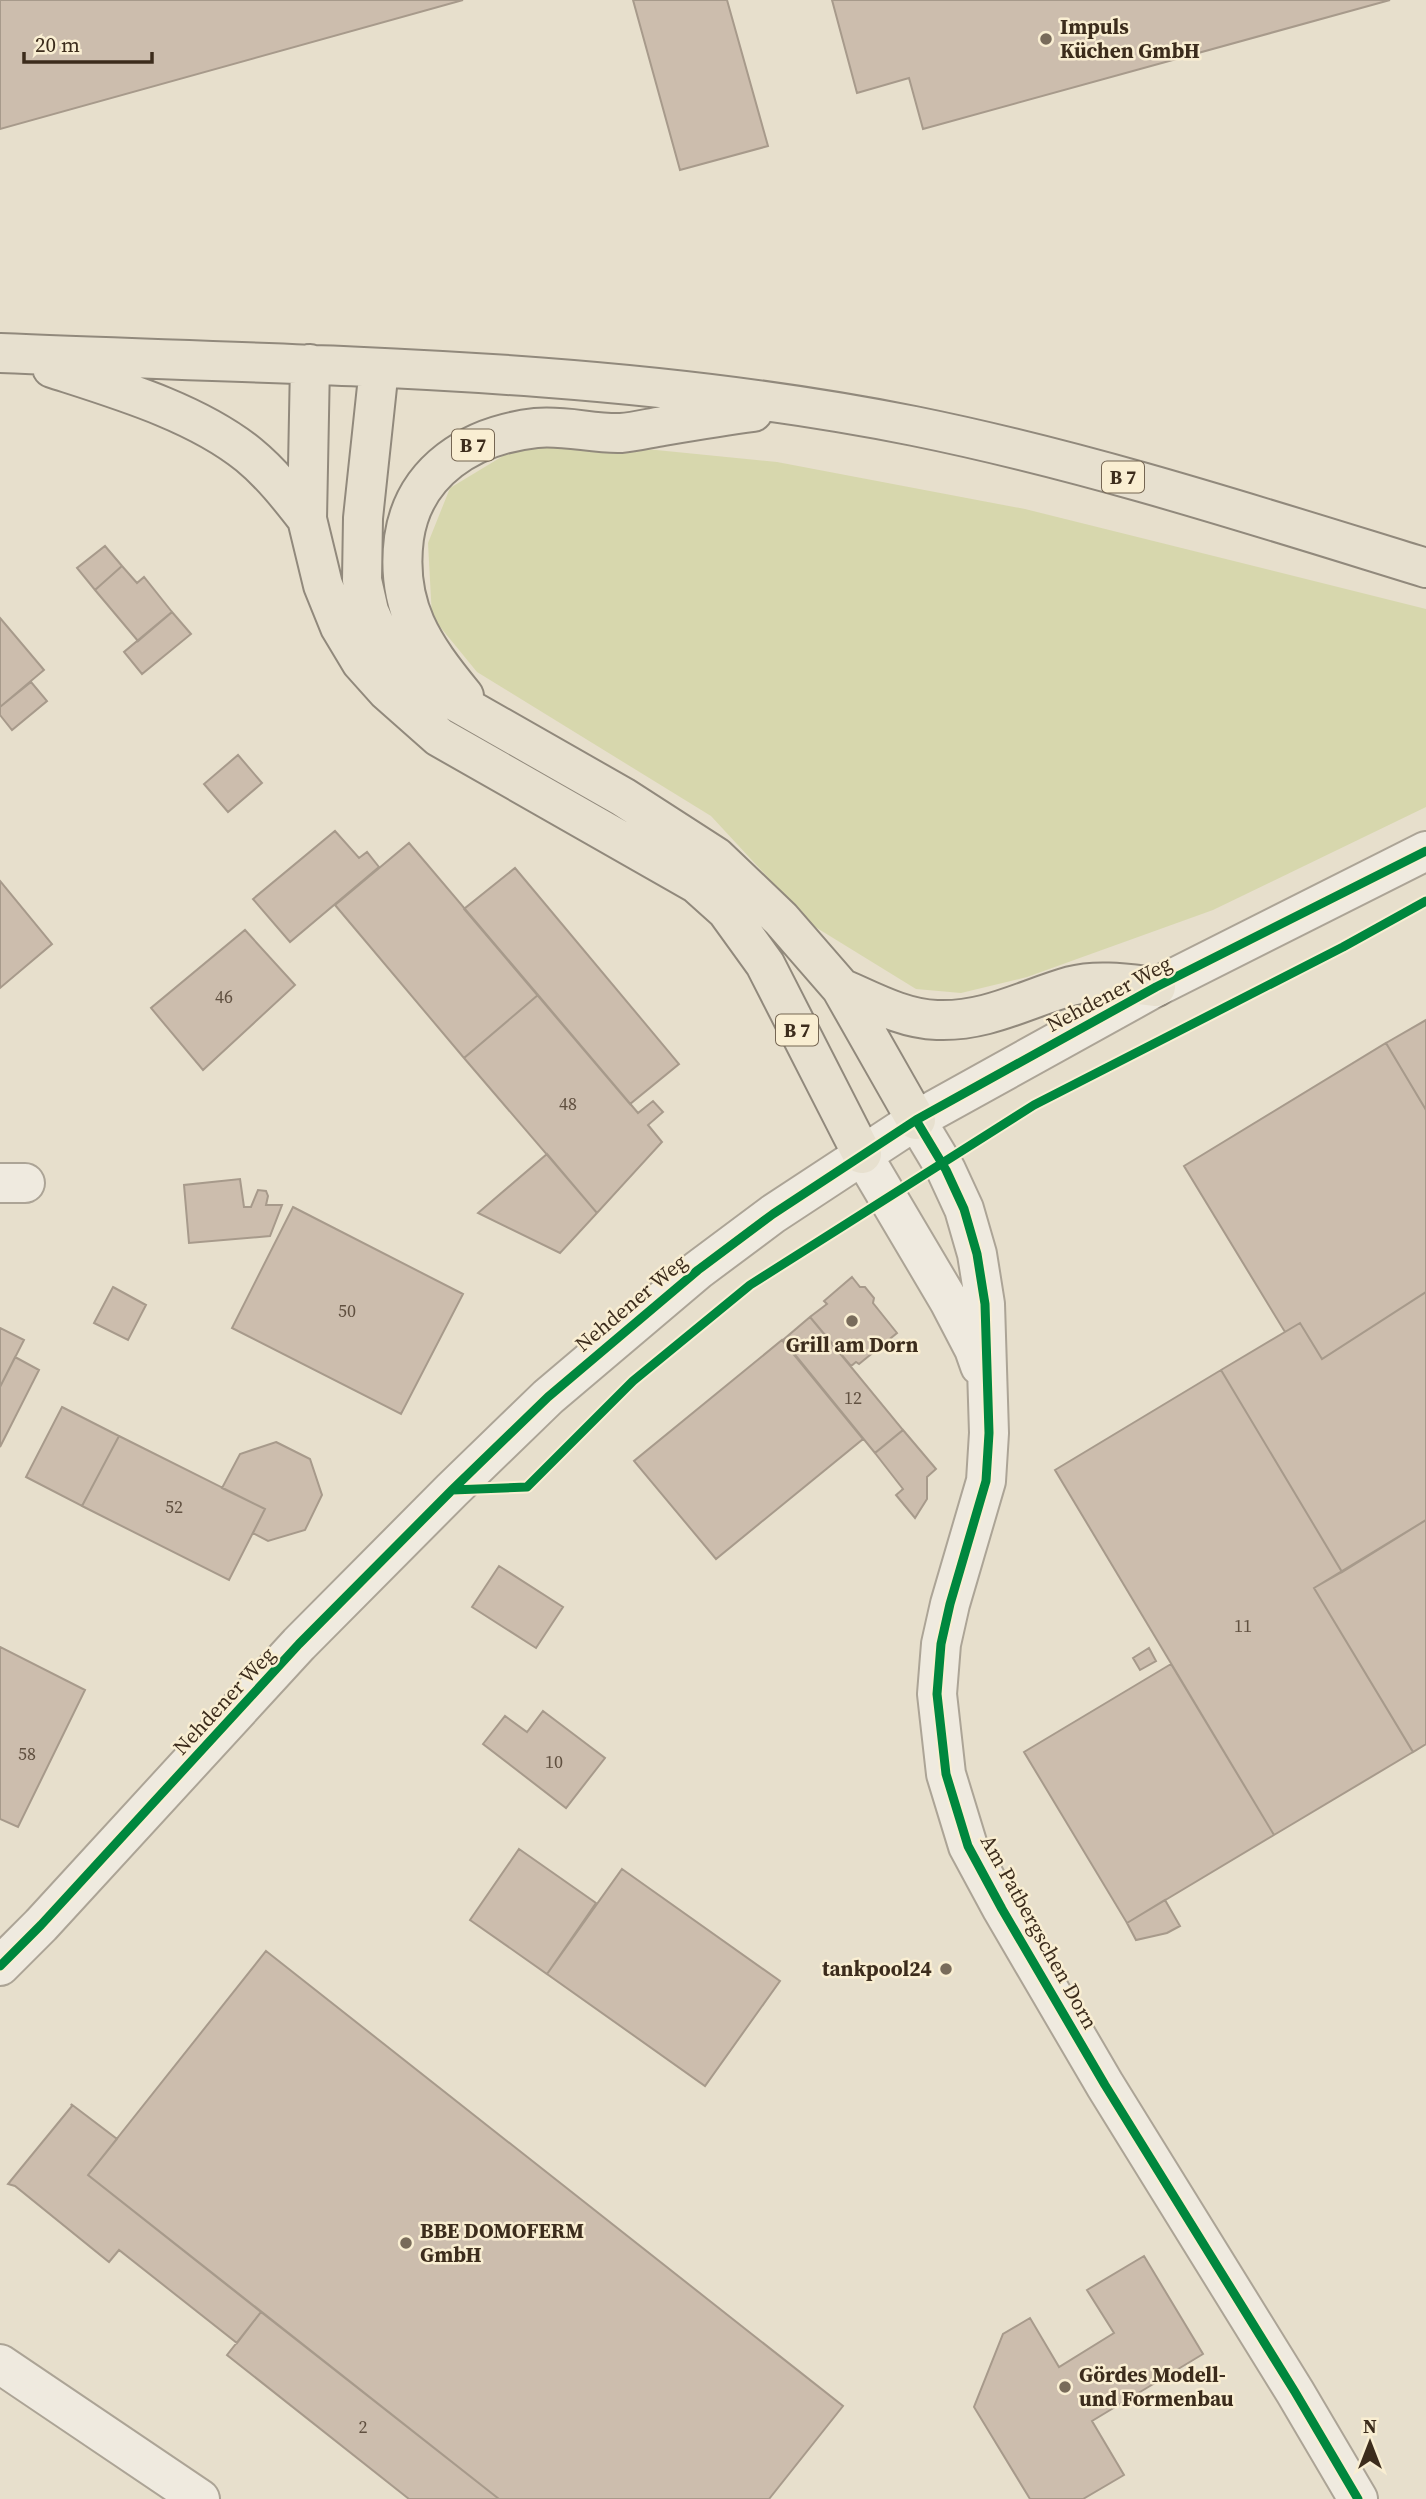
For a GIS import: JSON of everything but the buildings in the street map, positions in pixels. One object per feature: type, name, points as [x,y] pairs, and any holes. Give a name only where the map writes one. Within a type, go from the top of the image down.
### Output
[{"type":"main road","name":"B 7","points":[[4,353],[310,364],[617,383],[685,390],[914,426],[1097,470],[1426,568]]},
{"type":"main road","name":"B 7","points":[[4,353],[112,387],[213,431],[248,454],[279,482],[307,519]]},
{"type":"main road","name":"B 7","points":[[310,364],[307,519],[323,585],[340,627],[361,662],[395,699],[439,737],[697,884],[726,910],[765,964],[862,1154]]},
{"type":"main road","name":"B 7","points":[[379,368],[363,517],[362,580],[369,611],[379,634],[416,679],[659,819],[716,857],[781,919],[841,988],[916,1120]]},
{"type":"main road","name":"B 7","points":[[481,715],[433,659],[410,612],[404,587],[402,555],[406,525],[418,495],[443,464],[467,448],[494,436],[537,428],[579,428],[621,433],[789,406]]},
{"type":"main road","name":"B 7","points":[[841,988],[903,1014],[936,1020],[971,1018],[1073,985],[1110,983],[1156,987]]},
{"type":"street","name":"Nehdener Weg","points":[[0,1966],[60,1905],[299,1644],[548,1397],[698,1270],[773,1214],[916,1120],[1156,987],[1426,851]]},
{"type":"street","name":"Am Patbergschen Dorn","points":[[916,1120],[946,1170],[964,1209],[977,1254],[985,1304],[985,1384],[989,1433],[985,1481],[950,1604],[941,1644],[937,1694],[946,1774],[968,1846],[1105,2085],[1295,2392],[1357,2499]]},
{"type":"street","name":"Am Patbergschen Dorn","points":[[862,1154],[949,1301],[974,1349],[985,1384]]},
{"type":"street","points":[[0,2364],[200,2499]]},
{"type":"green space","points":[[523,444],[596,444],[777,462],[1025,509],[1426,609],[1426,807],[1213,910],[1027,977],[961,993],[916,989],[812,925],[711,816],[477,672],[432,617],[428,543],[450,488]]},
{"type":"cycle path","points":[[0,1966],[41,1925],[299,1644],[452,1490],[548,1397],[698,1270],[773,1214],[916,1120],[1156,987],[1426,851]]},
{"type":"cycle path","points":[[452,1490],[527,1487],[633,1381],[750,1285],[1034,1105],[1343,947],[1426,901]]},
{"type":"cycle path","points":[[916,1120],[946,1170],[964,1209],[977,1254],[985,1304],[989,1433],[986,1481],[950,1604],[941,1644],[937,1694],[946,1774],[968,1846],[1105,2085],[1358,2499]]},
{"type":"place","name":"Impuls Küchen GmbH","points":[[1046,39]]},
{"type":"place","name":"Grill am Dorn","points":[[852,1321]]},
{"type":"place","name":"tankpool24","points":[[946,1969]]},
{"type":"place","name":"BBE DOMOFERM GmbH","points":[[406,2243]]},
{"type":"place","name":"Gördes Modell- und Formenbau","points":[[1065,2387]]}]
